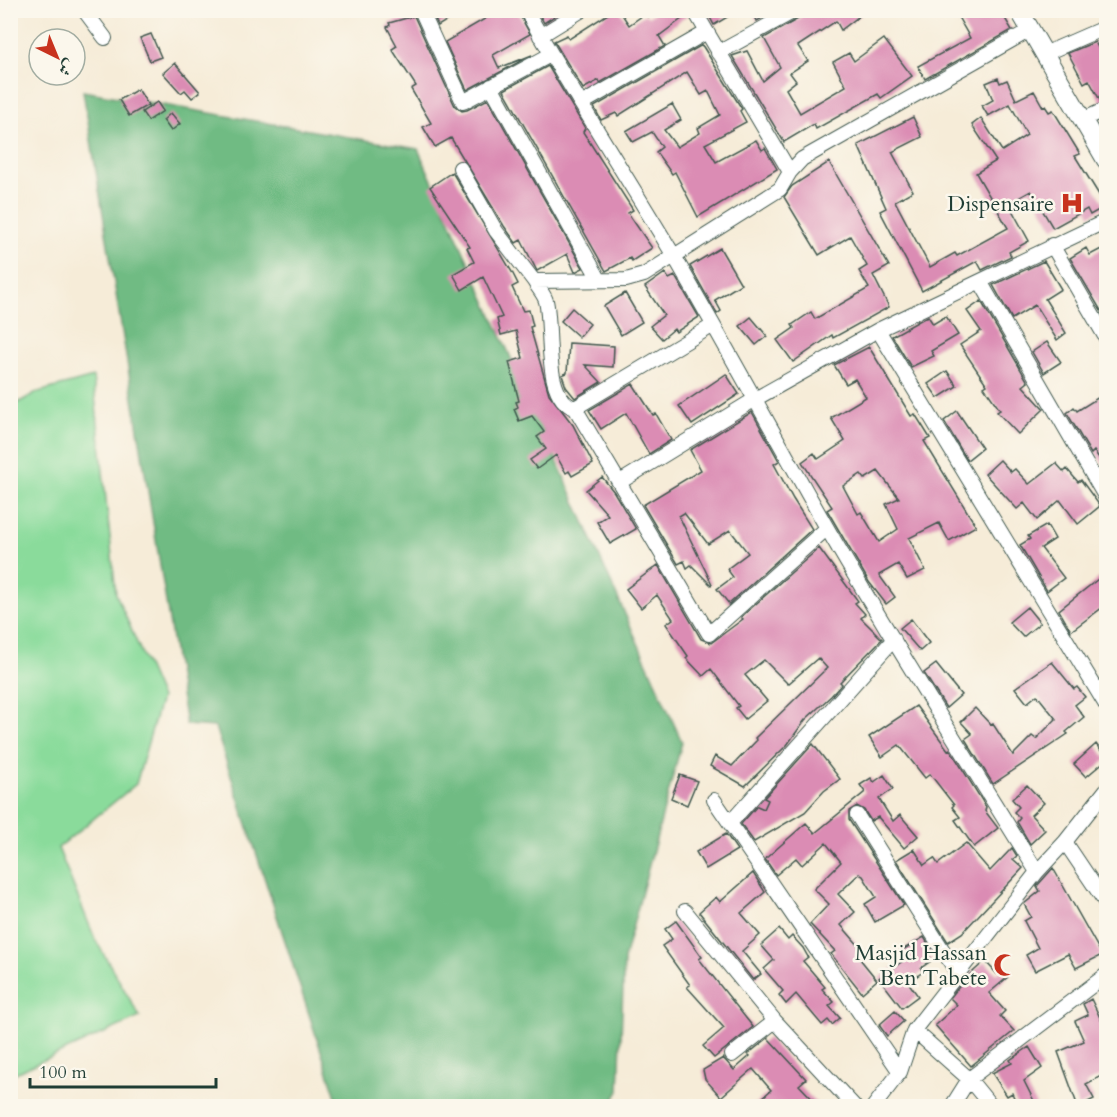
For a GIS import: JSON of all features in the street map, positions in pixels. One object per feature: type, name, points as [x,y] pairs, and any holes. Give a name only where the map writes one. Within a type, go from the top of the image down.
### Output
[{"type":"main road","points":[[1019,10],[1044,54],[1094,128],[1107,160]]},
{"type":"street","points":[[84,10],[105,38]]},
{"type":"street","points":[[421,10],[463,102],[550,55]]},
{"type":"street","points":[[526,10],[550,55],[675,258],[712,326],[757,398],[827,528],[1037,872]]},
{"type":"street","points":[[540,36],[582,10]]},
{"type":"street","points":[[694,10],[717,53],[790,172]]},
{"type":"street","points":[[717,53],[796,10]]},
{"type":"street","points":[[1044,54],[1107,27]]},
{"type":"street","points":[[534,282],[635,277],[675,258],[780,189],[790,172],[802,159],[1030,30]]},
{"type":"street","points":[[581,104],[707,32]]},
{"type":"street","points":[[491,86],[599,279]]},
{"type":"street","points":[[1094,128],[1107,109]]},
{"type":"street","points":[[460,168],[496,231],[534,282],[546,303],[551,365],[559,396],[563,402],[575,408],[709,634],[827,528]]},
{"type":"street","points":[[620,482],[757,398],[878,330],[981,283],[1052,245],[1107,221]]},
{"type":"street","points":[[1052,245],[1107,338]]},
{"type":"street","points":[[981,283],[1107,498]]},
{"type":"street","points":[[575,408],[712,326]]},
{"type":"street","points":[[878,330],[1107,705]]},
{"type":"street","points":[[730,823],[894,639]]},
{"type":"street","points":[[874,1107],[900,1072],[914,1030],[1037,872],[1065,842],[1107,790]]},
{"type":"street","points":[[714,800],[900,1072]]},
{"type":"street","points":[[857,814],[958,974]]},
{"type":"street","points":[[1065,842],[1107,903]]},
{"type":"street","points":[[685,911],[775,1021],[854,1107]]},
{"type":"street","points":[[952,1107],[969,1079],[1107,975]]},
{"type":"street","points":[[732,1055],[775,1021]]},
{"type":"street","points":[[914,1030],[969,1079],[991,1107]]},
{"type":"green space","points":[[83,91],[418,149],[682,742],[624,959],[619,1091],[610,1106],[339,1106],[215,727],[186,725]]},
{"type":"green space","points":[[93,377],[116,594],[161,698],[136,784],[58,848],[95,939],[140,1017],[11,1075],[11,407],[35,393]]},
{"type":"building","points":[[464,10],[438,26],[432,12]]},
{"type":"building","points":[[500,10],[517,10],[530,34],[493,55],[499,68],[532,55],[467,90],[445,42]]},
{"type":"building","points":[[537,10],[564,10],[544,23]]},
{"type":"building","points":[[614,10],[619,10],[629,25],[645,14],[648,17],[658,10],[685,10],[687,15],[659,36],[665,46],[600,83],[599,80],[583,89],[554,41],[567,35],[569,39]]},
{"type":"building","points":[[706,10],[739,10],[714,25]]},
{"type":"building","points":[[752,10],[776,10],[757,21]]},
{"type":"building","points":[[805,10],[867,10],[841,30],[836,21],[798,46],[808,61],[790,73],[796,81],[786,89],[800,113],[846,86],[833,62],[849,53],[854,61],[884,39],[912,76],[881,98],[878,94],[816,129],[814,124],[784,142],[732,56],[747,51],[763,81],[780,67],[764,38],[800,18]]},
{"type":"building","points":[[954,10],[1000,10],[1012,30],[925,79],[918,66],[970,38]]},
{"type":"building","points":[[414,16],[455,106],[462,111],[467,110],[488,99],[583,268],[575,272],[567,254],[537,271],[521,240],[516,243],[504,226],[451,138],[435,147],[423,127],[431,123],[411,89],[416,86],[392,49],[397,46],[387,27],[389,23]]},
{"type":"building","points":[[151,34],[161,57],[150,61],[140,38]]},
{"type":"building","points":[[1095,42],[1107,64],[1107,100],[1101,102],[1089,80],[1084,83],[1068,53]]},
{"type":"building","points":[[702,45],[742,109],[740,111],[746,122],[705,144],[716,162],[756,140],[762,150],[765,148],[777,169],[698,217],[675,172],[672,174],[656,152],[662,147],[652,132],[633,142],[626,131],[672,104],[681,120],[664,130],[677,147],[700,133],[698,128],[720,115],[708,91],[701,95],[687,72],[618,116],[616,113],[601,120],[594,107]]},
{"type":"building","points":[[175,63],[200,92],[192,98],[185,90],[181,93],[163,73]]},
{"type":"building","points":[[548,66],[585,128],[583,132],[633,210],[628,213],[652,248],[632,261],[630,258],[606,271],[504,90]]},
{"type":"building","points":[[998,78],[1000,83],[1007,80],[1016,100],[1034,91],[1043,107],[1045,106],[1049,112],[1053,110],[1080,154],[1075,156],[1106,206],[1090,215],[1087,209],[1053,228],[1031,191],[1011,202],[1015,209],[1012,210],[1029,241],[1009,252],[1011,256],[982,270],[977,261],[922,291],[880,211],[886,208],[858,145],[913,117],[922,137],[892,152],[913,191],[895,201],[930,267],[955,253],[957,256],[1008,228],[976,173],[996,161],[972,125],[981,118],[1002,151],[1027,135],[1010,104],[988,116],[982,106],[993,100],[986,83]]},
{"type":"building","points":[[138,89],[148,105],[129,116],[119,100]]},
{"type":"building","points":[[157,102],[163,111],[148,121],[142,112]]},
{"type":"building","points":[[171,113],[180,124],[171,131],[163,120]]},
{"type":"building","points":[[829,162],[889,266],[873,275],[889,307],[833,338],[832,335],[793,362],[777,340],[794,328],[792,325],[811,312],[815,319],[869,288],[859,271],[867,266],[850,236],[819,255],[784,197],[792,186]]},
{"type":"building","points":[[452,172],[518,284],[512,287],[523,311],[529,310],[533,326],[530,327],[549,394],[573,425],[593,464],[572,476],[569,471],[566,473],[556,455],[537,469],[530,460],[546,449],[537,437],[544,432],[532,416],[519,421],[514,409],[518,407],[516,402],[519,401],[509,362],[523,358],[516,331],[501,335],[497,319],[502,317],[483,277],[462,290],[453,274],[474,262],[467,248],[470,247],[430,187]]},
{"type":"building","points":[[1107,246],[1107,321],[1070,258],[1086,248],[1090,255]]},
{"type":"building","points":[[720,248],[741,284],[715,300],[721,311],[717,314],[690,266]]},
{"type":"building","points":[[1044,261],[1061,289],[1045,299],[1066,333],[1057,340],[1035,305],[1012,319],[993,285]]},
{"type":"building","points":[[665,273],[669,279],[675,276],[699,317],[676,332],[674,329],[662,339],[650,326],[664,315],[645,287]]},
{"type":"building","points":[[625,293],[642,322],[621,335],[604,306]]},
{"type":"building","points":[[981,301],[1028,382],[1023,386],[1044,409],[1018,434],[997,412],[1000,410],[984,387],[987,385],[960,345],[981,331],[967,311]]},
{"type":"building","points":[[572,308],[590,324],[579,337],[561,321]]},
{"type":"building","points":[[928,316],[933,324],[946,316],[958,335],[931,351],[934,356],[911,367],[892,336]]},
{"type":"building","points":[[751,317],[767,336],[756,345],[740,326]]},
{"type":"building","points":[[1047,342],[1061,362],[1044,373],[1032,352]]},
{"type":"building","points":[[569,343],[614,346],[613,367],[585,365],[601,382],[575,398],[566,387],[562,375],[567,373]]},
{"type":"building","points":[[869,347],[911,416],[915,414],[930,438],[924,441],[976,526],[949,541],[939,523],[909,538],[925,570],[907,579],[898,564],[879,575],[895,597],[886,604],[869,582],[827,510],[832,507],[802,462],[814,453],[818,459],[845,441],[831,418],[866,397],[855,379],[846,384],[834,365]],"holes":[[[878,471],[899,498],[886,504],[898,529],[879,542],[861,512],[858,514],[843,486],[861,474],[865,479]]]},
{"type":"building","points":[[947,371],[957,386],[938,398],[928,384]]},
{"type":"building","points":[[726,374],[739,394],[692,425],[679,406]]},
{"type":"building","points":[[633,384],[653,415],[656,414],[671,440],[649,454],[626,413],[601,429],[589,410]]},
{"type":"building","points":[[1107,392],[1107,469],[1094,451],[1091,454],[1067,413],[1074,407],[1077,411]]},
{"type":"building","points":[[957,411],[982,448],[967,460],[944,421]]},
{"type":"building","points":[[752,412],[779,461],[774,464],[812,529],[729,604],[717,589],[733,577],[727,569],[748,553],[730,530],[708,544],[684,513],[679,516],[711,585],[691,565],[687,568],[684,561],[678,564],[643,505],[701,470],[690,450]]},
{"type":"building","points":[[1000,460],[1011,472],[1015,469],[1029,484],[1056,463],[1064,472],[1067,469],[1078,482],[1081,480],[1100,506],[1078,524],[1060,500],[1037,520],[1024,503],[1017,509],[985,474]]},
{"type":"building","points":[[602,477],[614,492],[636,529],[610,544],[597,522],[608,515],[586,490]]},
{"type":"building","points":[[1047,525],[1055,539],[1041,548],[1064,578],[1047,591],[1020,545],[1030,539],[1028,536]]},
{"type":"building","points":[[819,548],[858,601],[855,603],[865,614],[861,618],[882,639],[840,682],[842,684],[831,696],[805,720],[787,745],[745,786],[710,766],[715,756],[732,766],[757,740],[755,738],[827,668],[818,658],[788,684],[764,660],[745,675],[767,701],[745,719],[736,708],[739,706],[711,669],[703,676],[686,658],[688,656],[666,624],[673,619],[657,595],[641,608],[626,589],[658,565],[701,639],[711,643],[743,619],[741,617]]},
{"type":"building","points":[[1107,572],[1107,604],[1071,631],[1059,610]]},
{"type":"building","points":[[1027,607],[1040,623],[1023,637],[1009,622]]},
{"type":"building","points":[[911,619],[929,643],[920,651],[900,628]]},
{"type":"building","points":[[1052,662],[1074,689],[1077,687],[1085,697],[1075,705],[1084,717],[1066,732],[1068,734],[993,784],[965,739],[972,734],[961,722],[975,708],[991,725],[993,724],[1013,755],[1032,736],[1036,739],[1056,719],[1037,695],[1027,703],[1015,688]]},
{"type":"building","points":[[936,664],[961,695],[946,708],[924,673]]},
{"type":"building","points":[[916,706],[948,750],[950,749],[986,807],[985,811],[998,828],[974,847],[955,820],[960,817],[952,807],[954,805],[930,774],[925,778],[899,745],[882,757],[869,737]]},
{"type":"building","points":[[813,744],[840,779],[824,791],[805,812],[754,842],[741,824],[757,806],[764,809],[768,800],[764,798]]},
{"type":"building","points":[[1096,744],[1107,759],[1086,777],[1074,764]]},
{"type":"building","points":[[680,775],[697,781],[687,805],[671,798]]},
{"type":"building","points":[[884,775],[893,789],[879,799],[893,821],[900,815],[918,836],[904,848],[878,817],[871,821],[864,810],[857,806],[849,811],[849,820],[904,905],[875,922],[865,904],[876,897],[863,876],[859,874],[838,894],[855,912],[841,925],[866,954],[860,959],[877,980],[862,993],[831,954],[835,951],[810,924],[829,904],[814,889],[841,862],[826,843],[802,865],[796,858],[776,875],[765,859],[806,823],[815,833],[865,792],[860,785],[871,778],[874,782]]},
{"type":"building","points":[[1027,785],[1044,803],[1031,815],[1045,830],[1030,844],[1017,822],[1020,818],[1014,812],[1019,807],[1012,799]]},
{"type":"building","points":[[726,834],[737,850],[706,869],[696,852]]},
{"type":"building","points":[[966,843],[990,871],[1012,848],[1017,856],[1013,859],[1023,868],[962,933],[948,942],[896,860],[914,849],[924,865],[934,858],[938,864]]},
{"type":"building","points":[[1053,868],[1102,955],[1076,968],[1068,954],[1035,971],[1026,955],[1038,948],[1024,921],[1031,917],[1024,904],[1040,891],[1037,886]]},
{"type":"building","points":[[753,873],[765,892],[741,913],[760,935],[742,951],[761,974],[753,980],[699,912],[716,897],[720,902]]},
{"type":"building","points":[[676,921],[702,957],[699,959],[753,1027],[714,1058],[703,1046],[724,1028],[687,987],[690,985],[662,946],[672,939],[665,929]]},
{"type":"building","points":[[779,929],[788,940],[792,936],[803,948],[808,957],[803,961],[825,987],[822,989],[834,1002],[829,1006],[840,1018],[832,1025],[828,1020],[822,1025],[796,994],[786,1004],[779,995],[783,991],[764,969],[774,960],[761,945]]},
{"type":"building","points":[[924,937],[933,952],[928,955],[932,960],[921,968],[923,972],[908,982],[918,996],[902,1008],[879,978],[904,960],[899,952]]},
{"type":"building","points":[[985,961],[997,974],[1002,970],[1008,977],[989,993],[1005,1011],[1000,1016],[1014,1031],[971,1066],[935,1025],[957,1005],[950,998],[966,978]]},
{"type":"building","points":[[1091,999],[1107,1032],[1107,1044],[1102,1046],[1107,1056],[1107,1073],[1086,1084],[1094,1099],[1078,1107],[1058,1052],[1084,1041],[1075,1021],[1088,1015],[1083,1004]]},
{"type":"building","points":[[895,1011],[904,1021],[887,1036],[879,1025]]},
{"type":"building","points":[[768,1038],[806,1079],[799,1085],[820,1107],[752,1107],[771,1090],[753,1069],[721,1097],[705,1079],[703,1070],[723,1058],[734,1070],[750,1056],[748,1054]]},
{"type":"building","points":[[1029,1047],[1042,1068],[1024,1081],[1037,1107],[1018,1107],[1012,1093],[1007,1096],[992,1073],[1012,1063],[1010,1060]]},
{"type":"place","name":"Dispensaire","points":[[1072,203]]},
{"type":"place","name":"Masjid Hassan Ben Tabete","points":[[1005,965]]}]
